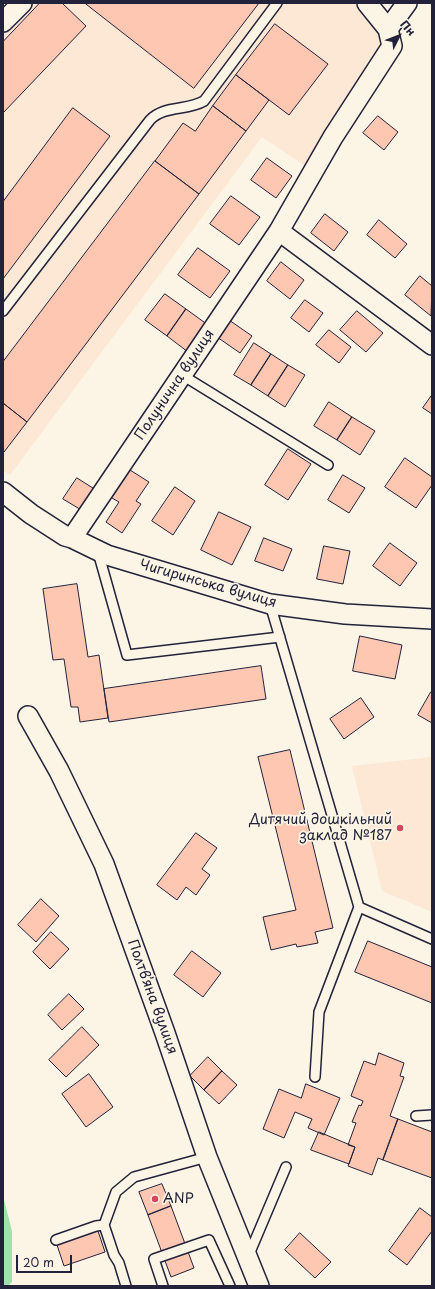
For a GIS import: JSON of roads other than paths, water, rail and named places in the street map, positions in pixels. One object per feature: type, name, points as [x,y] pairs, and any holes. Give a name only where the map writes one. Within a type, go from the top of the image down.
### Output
[{"type":"street","points":[[3,22],[22,3]]},
{"type":"street","points":[[367,3],[388,29],[407,3]]},
{"type":"street","name":"Полунична вулиця","points":[[72,538],[279,232],[333,137],[392,46],[388,29]]},
{"type":"street","points":[[279,232],[432,345]]},
{"type":"street","name":"Чигиринська вулиця","points":[[3,492],[31,514],[65,536],[107,555],[270,604],[345,614],[432,619]]},
{"type":"street","name":"Полтвʼяна вулиця","points":[[28,716],[59,771],[104,864],[165,1033],[207,1157],[259,1286]]},
{"type":"lane","points":[[3,311],[150,120],[159,113],[194,106],[204,101],[277,3]]},
{"type":"lane","points":[[182,375],[328,465]]},
{"type":"lane","points":[[98,550],[127,655],[280,637]]},
{"type":"lane","points":[[270,604],[359,907],[318,1012],[315,1077]]},
{"type":"lane","points":[[359,907],[432,939]]},
{"type":"lane","points":[[416,1116],[432,1115]]},
{"type":"lane","points":[[126,1286],[119,1263],[114,1255],[104,1225],[116,1192],[134,1177],[207,1157]]},
{"type":"lane","points":[[248,1258],[286,1167]]},
{"type":"lane","points":[[56,1240],[96,1226],[104,1225]]},
{"type":"lane","points":[[163,1286],[154,1259],[209,1240],[230,1286]]},
{"type":"place","name":"Дитячий дошкільний заклад №187","points":[[400,828]]},
{"type":"place","name":"ANP","points":[[155,1199]]}]
